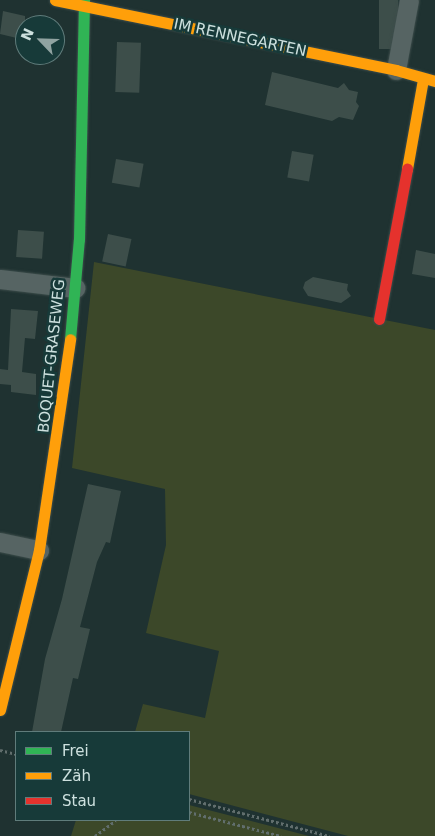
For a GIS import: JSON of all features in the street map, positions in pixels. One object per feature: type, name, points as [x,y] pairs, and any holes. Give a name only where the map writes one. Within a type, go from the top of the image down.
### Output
[{"type":"street","name":"IM RENNEGARTEN","points":[[55,0],[84,3],[396,70],[435,81]]},
{"type":"street","points":[[396,70],[409,0]]},
{"type":"street","name":"BOQUET-GRASEWEG","points":[[0,710],[39,550],[57,446],[75,288],[84,3]]},
{"type":"street","points":[[379,319],[423,79]]},
{"type":"street","points":[[0,280],[75,288]]},
{"type":"street","points":[[0,542],[39,550]]},
{"type":"path","points":[[0,750],[15,754]]},
{"type":"path","points":[[190,799],[329,836]]},
{"type":"path","points":[[190,812],[281,836]]},
{"type":"path","points":[[94,836],[115,821]]},
{"type":"green space","points":[[94,262],[435,330],[435,836],[348,836],[190,794],[190,731],[135,731],[143,704],[205,718],[219,651],[146,633],[166,545],[165,489],[72,468]]},
{"type":"green space","points":[[190,805],[309,836],[71,836],[76,821],[190,821]]},
{"type":"building","points":[[379,0],[398,0],[398,49],[379,49]]},
{"type":"building","points":[[3,11],[21,15],[15,15],[15,38],[0,34]]},
{"type":"building","points":[[117,42],[141,43],[139,93],[115,92]]},
{"type":"building","points":[[272,72],[338,88],[344,83],[349,90],[358,92],[356,102],[359,106],[353,120],[339,117],[332,121],[265,105]]},
{"type":"building","points":[[292,151],[314,155],[309,181],[287,178]]},
{"type":"building","points":[[116,159],[144,164],[139,187],[112,183]]},
{"type":"building","points":[[18,230],[44,232],[42,259],[16,257]]},
{"type":"building","points":[[108,234],[131,239],[126,266],[102,261]]},
{"type":"building","points":[[416,250],[435,254],[435,278],[412,274]]},
{"type":"building","points":[[313,277],[348,284],[347,290],[351,296],[341,303],[308,296],[303,288],[305,282]]},
{"type":"building","points":[[11,309],[38,311],[35,339],[25,338],[22,372],[36,374],[36,395],[11,392],[11,385],[0,384],[0,369],[8,370]]},
{"type":"building","points":[[88,484],[121,491],[110,543],[106,542],[97,562],[80,627],[90,629],[78,679],[73,678],[61,731],[32,731],[45,659],[62,599]]},
{"type":"traffic: fast","points":[[70,339],[79,239],[84,0]]},
{"type":"traffic: slow","points":[[55,0],[396,70],[435,81]]},
{"type":"traffic: slow","points":[[407,169],[423,79]]},
{"type":"traffic: slow","points":[[0,710],[39,550],[70,339]]},
{"type":"traffic: jam","points":[[379,319],[407,169]]}]
